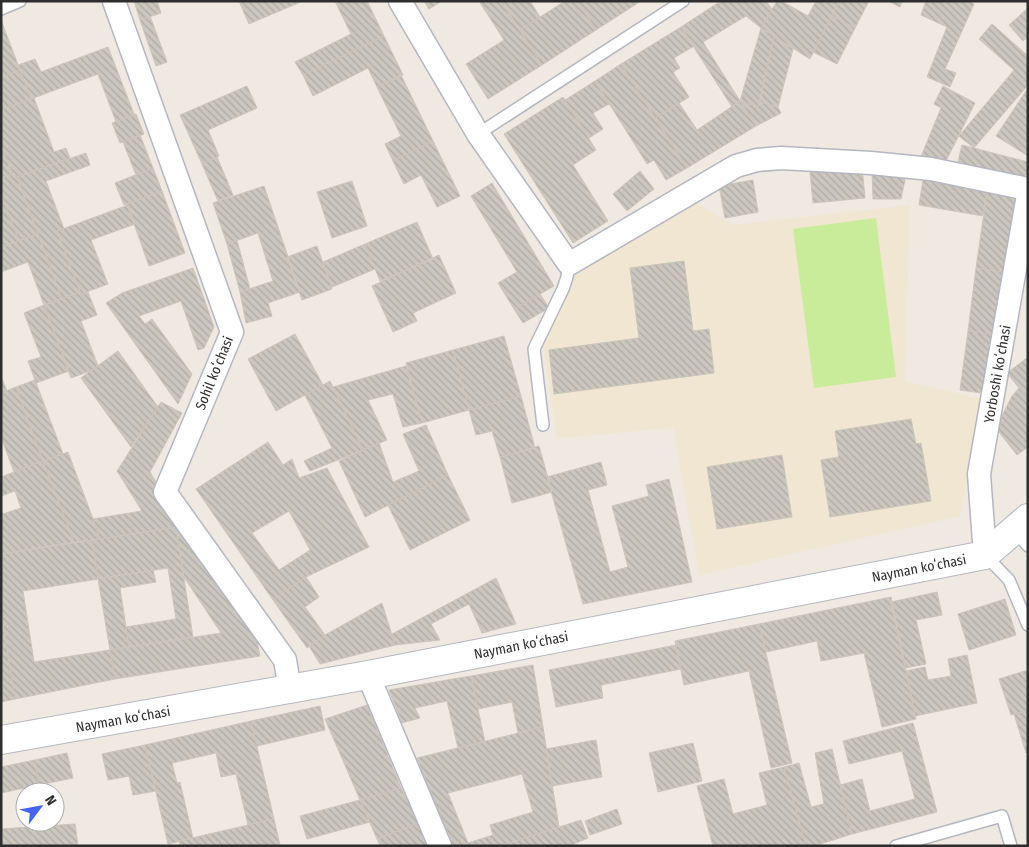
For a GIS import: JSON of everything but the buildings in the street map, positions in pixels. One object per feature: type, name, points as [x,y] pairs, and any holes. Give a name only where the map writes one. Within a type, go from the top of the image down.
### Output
[{"type":"main road","name":"Nayman koʻchasi","points":[[1,740],[290,689],[985,555],[1023,531]]},
{"type":"street","name":"Sohil koʻchasi","points":[[114,1],[232,332],[165,492],[286,660],[290,689]]},
{"type":"street","points":[[400,1],[478,134],[569,264],[736,166],[757,160],[781,158],[817,159],[931,169],[1028,189]]},
{"type":"street","name":"Yorboshi koʻchasi","points":[[985,555],[979,474],[1028,195]]},
{"type":"street","points":[[368,674],[440,846]]},
{"type":"lane","points":[[1,8],[20,1]]},
{"type":"lane","points":[[478,134],[683,1]]},
{"type":"lane","points":[[543,425],[534,349],[568,278],[569,264]]},
{"type":"lane","points":[[985,555],[1009,580],[1028,625]]},
{"type":"lane","points":[[896,846],[1002,816],[1011,846]]},
{"type":"shaded area","points":[[695,202],[732,225],[910,205],[905,381],[981,399],[960,516],[699,575],[673,428],[557,438],[543,343],[578,270]]},
{"type":"green space","points":[[876,218],[896,377],[814,388],[793,229]]}]
